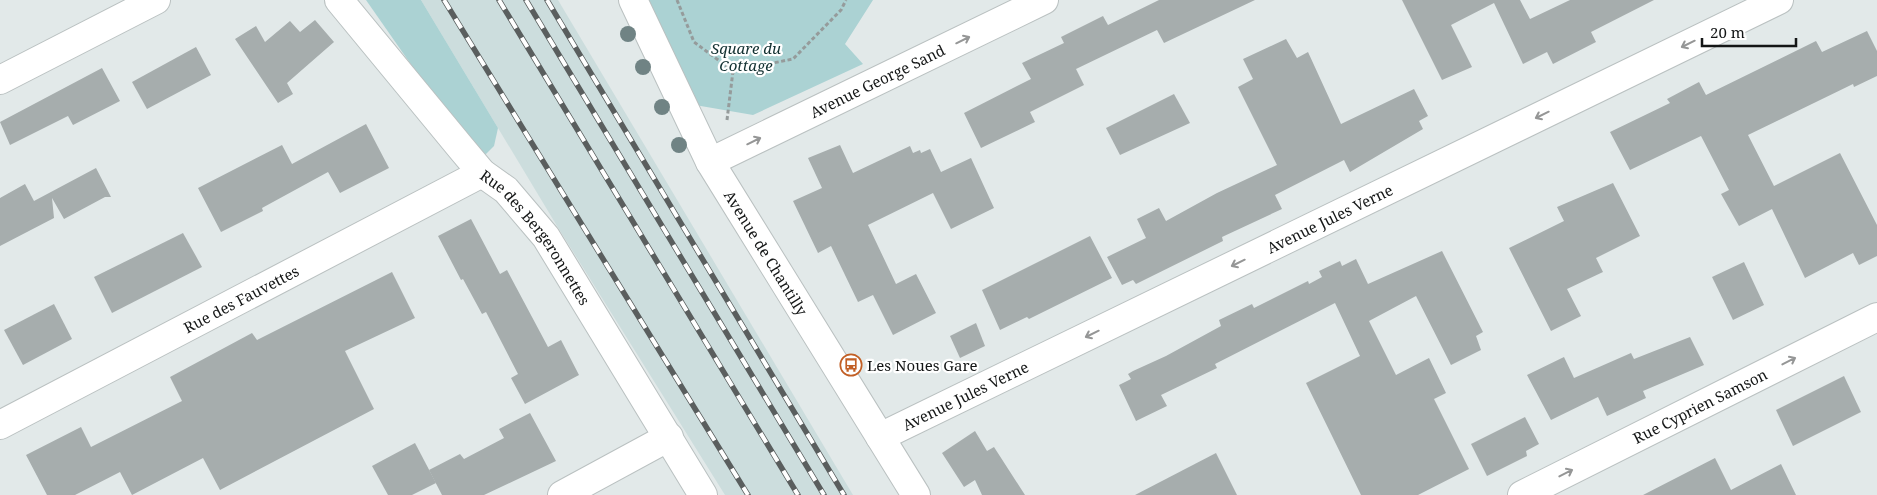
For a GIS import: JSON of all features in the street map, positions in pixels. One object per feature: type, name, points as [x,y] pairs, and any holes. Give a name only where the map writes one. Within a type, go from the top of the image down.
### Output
[{"type":"street","points":[[0,80],[156,0]]},
{"type":"street","name":"Rue des Bergeronnettes","points":[[339,0],[482,173],[506,190],[546,237],[703,495]]},
{"type":"street","name":"Avenue de Chantilly","points":[[633,0],[710,162],[916,495]]},
{"type":"street","name":"Avenue George Sand","points":[[710,162],[1044,0]]},
{"type":"street","name":"Avenue Jules Verne","points":[[880,437],[1779,0]]},
{"type":"street","name":"Rue des Fauvettes","points":[[0,424],[482,173]]},
{"type":"street","name":"Rue Cyprien Samson","points":[[1522,495],[1877,317]]},
{"type":"street","points":[[562,495],[669,437]]},
{"type":"path","points":[[677,0],[694,42],[733,71],[794,59],[841,10],[846,0]]},
{"type":"path","points":[[733,71],[727,122],[746,144]]},
{"type":"shaded area","points":[[421,0],[558,0],[853,495],[725,495],[557,226]]},
{"type":"green space","points":[[366,0],[421,0],[498,128],[494,146],[486,154],[472,152]]},
{"type":"green space","name":"Square du Cottage","points":[[649,0],[873,0],[845,44],[863,64],[753,115],[695,105]]},
{"type":"building","points":[[1159,0],[1255,0],[1164,43],[1157,30],[1076,69],[1084,85],[1030,112],[1035,122],[981,148],[964,113],[1031,79],[1022,63],[1064,43],[1061,37],[1103,16],[1108,25]]},
{"type":"building","points":[[1402,0],[1520,0],[1530,19],[1570,0],[1654,0],[1591,32],[1596,42],[1553,64],[1547,52],[1523,64],[1494,3],[1451,25],[1472,67],[1442,80]]},
{"type":"building","points":[[315,20],[334,42],[287,83],[293,94],[278,103],[235,39],[256,26],[265,42],[290,21],[300,32]]},
{"type":"building","points":[[1867,31],[1877,51],[1877,76],[1854,87],[1853,84],[1748,135],[1774,186],[1840,153],[1877,225],[1877,256],[1859,265],[1853,253],[1805,278],[1772,209],[1739,226],[1721,194],[1729,190],[1701,136],[1630,170],[1610,132],[1670,103],[1667,99],[1699,82],[1706,95],[1816,41],[1822,52]]},
{"type":"building","points":[[1286,39],[1297,58],[1308,52],[1341,124],[1414,89],[1428,116],[1419,121],[1423,129],[1350,172],[1344,160],[1275,195],[1282,209],[1222,237],[1223,241],[1136,284],[1133,280],[1122,285],[1107,257],[1146,238],[1137,219],[1159,208],[1166,221],[1217,193],[1277,165],[1238,87],[1253,79],[1243,59]]},
{"type":"building","points":[[196,47],[211,75],[147,109],[132,82]]},
{"type":"building","points":[[102,68],[120,101],[73,125],[68,116],[10,145],[0,122]]},
{"type":"building","points":[[1174,94],[1190,123],[1120,155],[1106,128]]},
{"type":"building","points":[[366,124],[389,168],[340,193],[328,172],[262,208],[263,211],[221,232],[198,188],[282,145],[292,164]]},
{"type":"building","points":[[840,145],[853,173],[910,146],[913,153],[920,150],[921,153],[930,149],[941,172],[971,158],[994,208],[951,229],[933,193],[868,225],[896,284],[916,274],[936,313],[893,335],[873,295],[858,302],[831,246],[818,253],[793,201],[822,188],[808,158]]},
{"type":"building","points":[[96,168],[111,197],[105,197],[64,219],[52,198],[54,218],[0,246],[0,198],[25,184],[34,201]]},
{"type":"building","points":[[1613,183],[1640,236],[1596,258],[1603,272],[1567,289],[1581,316],[1551,331],[1509,248],[1564,221],[1557,207]]},
{"type":"building","points":[[471,219],[500,274],[507,270],[548,347],[561,340],[579,375],[525,404],[511,378],[518,374],[486,312],[482,314],[463,279],[461,280],[438,236]]},
{"type":"building","points":[[183,233],[202,267],[112,313],[94,277]]},
{"type":"building","points":[[1090,236],[1112,278],[1029,319],[1027,317],[1000,330],[982,290]]},
{"type":"building","points":[[1442,251],[1483,332],[1476,336],[1481,350],[1451,365],[1416,296],[1369,321],[1396,375],[1429,358],[1446,393],[1434,399],[1469,469],[1418,495],[1361,495],[1306,383],[1360,356],[1335,303],[1215,364],[1217,368],[1161,395],[1167,406],[1136,421],[1119,385],[1131,379],[1128,374],[1221,326],[1219,320],[1252,304],[1254,308],[1308,281],[1309,284],[1322,277],[1319,271],[1340,261],[1342,266],[1356,259],[1368,284]]},
{"type":"building","points":[[1744,262],[1764,305],[1733,320],[1712,277]]},
{"type":"building","points":[[392,272],[415,318],[345,351],[374,409],[220,490],[203,458],[132,495],[120,472],[75,495],[47,495],[26,455],[81,427],[91,447],[182,401],[170,377],[252,333],[257,340]]},
{"type":"building","points":[[54,304],[72,339],[23,365],[4,330]]},
{"type":"building","points":[[976,323],[985,346],[960,358],[950,336]]},
{"type":"building","points":[[1690,337],[1704,365],[1643,391],[1646,398],[1607,416],[1598,397],[1551,420],[1527,375],[1564,357],[1574,378],[1631,353],[1634,359]]},
{"type":"building","points":[[1844,376],[1861,412],[1793,446],[1776,410]]},
{"type":"building","points":[[530,413],[556,461],[484,495],[442,495],[429,470],[460,454],[464,459],[504,438],[499,429]]},
{"type":"building","points":[[1525,417],[1539,444],[1526,451],[1527,456],[1487,476],[1471,444]]},
{"type":"building","points":[[975,431],[987,451],[994,447],[1025,495],[982,495],[975,480],[964,487],[942,453]]},
{"type":"building","points":[[415,443],[436,483],[412,495],[388,495],[372,466]]},
{"type":"building","points":[[1216,453],[1237,495],[1135,495]]},
{"type":"building","points":[[1715,458],[1731,490],[1781,464],[1796,495],[1643,495]]},
{"type":"railway","points":[[444,0],[748,495]]},
{"type":"railway","points":[[499,0],[798,495]]},
{"type":"railway","points":[[526,0],[824,495]]},
{"type":"railway","points":[[547,0],[844,495]]},
{"type":"place","name":"Les Noues Gare","points":[[851,365]]}]
